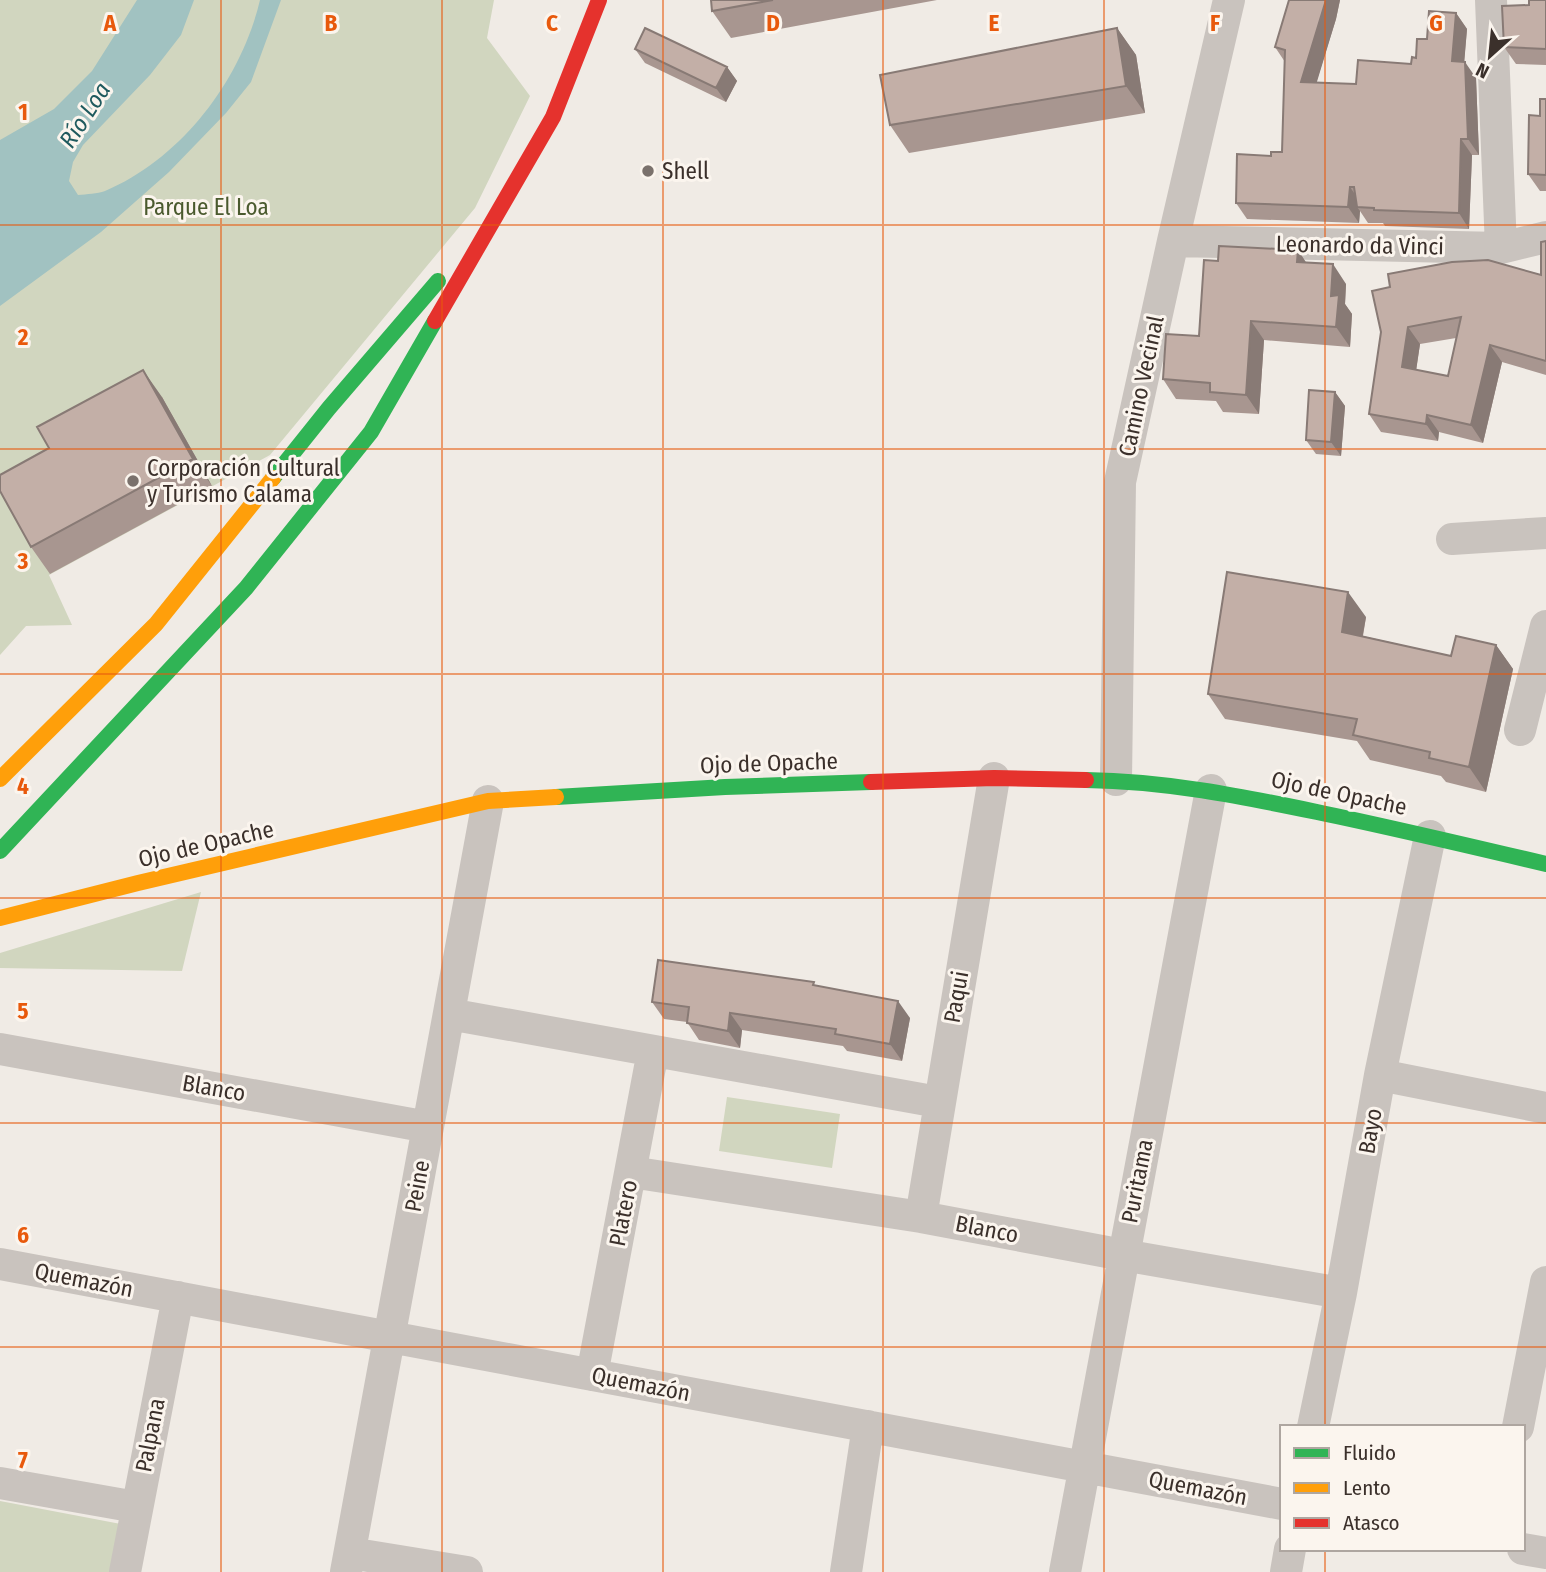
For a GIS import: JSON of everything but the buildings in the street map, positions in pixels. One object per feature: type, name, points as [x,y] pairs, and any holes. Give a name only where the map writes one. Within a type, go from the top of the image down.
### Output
[{"type":"main road","points":[[0,851],[246,588],[371,432],[553,117],[599,0]]},
{"type":"main road","points":[[0,779],[156,624],[329,408],[501,207]]},
{"type":"main road","name":"Ojo de Opache","points":[[0,918],[488,801],[725,787],[994,778],[1116,780],[1211,790],[1430,836],[1546,864]]},
{"type":"street","name":"Camino Vecinal","points":[[1116,780],[1121,482],[1229,0]]},
{"type":"street","points":[[1491,0],[1501,248]]},
{"type":"street","name":"Leonardo da Vinci","points":[[1173,241],[1501,248],[1546,237]]},
{"type":"street","points":[[1452,540],[1546,533]]},
{"type":"street","points":[[1520,730],[1546,626]]},
{"type":"street","name":"Paqui","points":[[920,1217],[994,778]]},
{"type":"street","name":"Puritama","points":[[1065,1572],[1211,790]]},
{"type":"street","name":"Peine","points":[[348,1563],[488,801]]},
{"type":"street","name":"Bayo","points":[[1313,1425],[1341,1293],[1380,1075],[1430,836]]},
{"type":"street","points":[[449,1014],[938,1102]]},
{"type":"street","name":"Blanco","points":[[0,1049],[428,1127]]},
{"type":"street","name":"Platero","points":[[592,1375],[653,1051]]},
{"type":"street","points":[[1380,1075],[1546,1108]]},
{"type":"street","name":"Blanco","points":[[631,1172],[920,1217],[1341,1293]]},
{"type":"street","name":"Quemazón","points":[[0,1264],[1280,1504]]},
{"type":"street","points":[[1518,1425],[1546,1282]]},
{"type":"street","name":"Palpana","points":[[125,1572],[178,1297]]},
{"type":"street","points":[[846,1572],[868,1426]]},
{"type":"street","points":[[0,1483],[136,1507]]},
{"type":"street","points":[[1525,1549],[1546,1553]]},
{"type":"street","points":[[1286,1572],[1290,1551]]},
{"type":"street","points":[[348,1563],[467,1572]]},
{"type":"green space","name":"Parque El Loa","points":[[0,0],[494,0],[487,38],[530,96],[475,208],[270,455],[49,575],[72,625],[26,626],[0,655]]},
{"type":"green space","points":[[201,892],[182,971],[0,968],[0,953]]},
{"type":"green space","points":[[727,1097],[840,1114],[832,1168],[719,1151]]},
{"type":"green space","points":[[0,1501],[126,1525],[117,1572],[0,1572]]},
{"type":"water","name":"Río Loa","points":[[137,0],[194,0],[181,35],[150,75],[83,145],[73,162],[69,181],[78,195],[105,191],[133,177],[183,137],[223,87],[239,59],[260,0],[281,0],[251,82],[226,113],[169,172],[101,232],[0,306],[0,140],[54,109],[92,71]]},
{"type":"traffic: fast","points":[[273,478],[438,281]]},
{"type":"traffic: fast","points":[[0,851],[246,588],[371,432],[435,321]]},
{"type":"traffic: fast","points":[[1086,780],[1145,783],[1231,795],[1375,824],[1546,864]]},
{"type":"traffic: fast","points":[[556,797],[871,782]]},
{"type":"traffic: slow","points":[[0,779],[156,624],[273,478]]},
{"type":"traffic: slow","points":[[0,918],[488,801],[556,797]]},
{"type":"traffic: jam","points":[[435,321],[553,117],[599,0]]},
{"type":"traffic: jam","points":[[871,782],[994,778],[1086,780]]},
{"type":"place","name":"Shell","points":[[648,171]]},
{"type":"place","name":"Corporación Cultural y Turismo Calama","points":[[133,481]]}]
